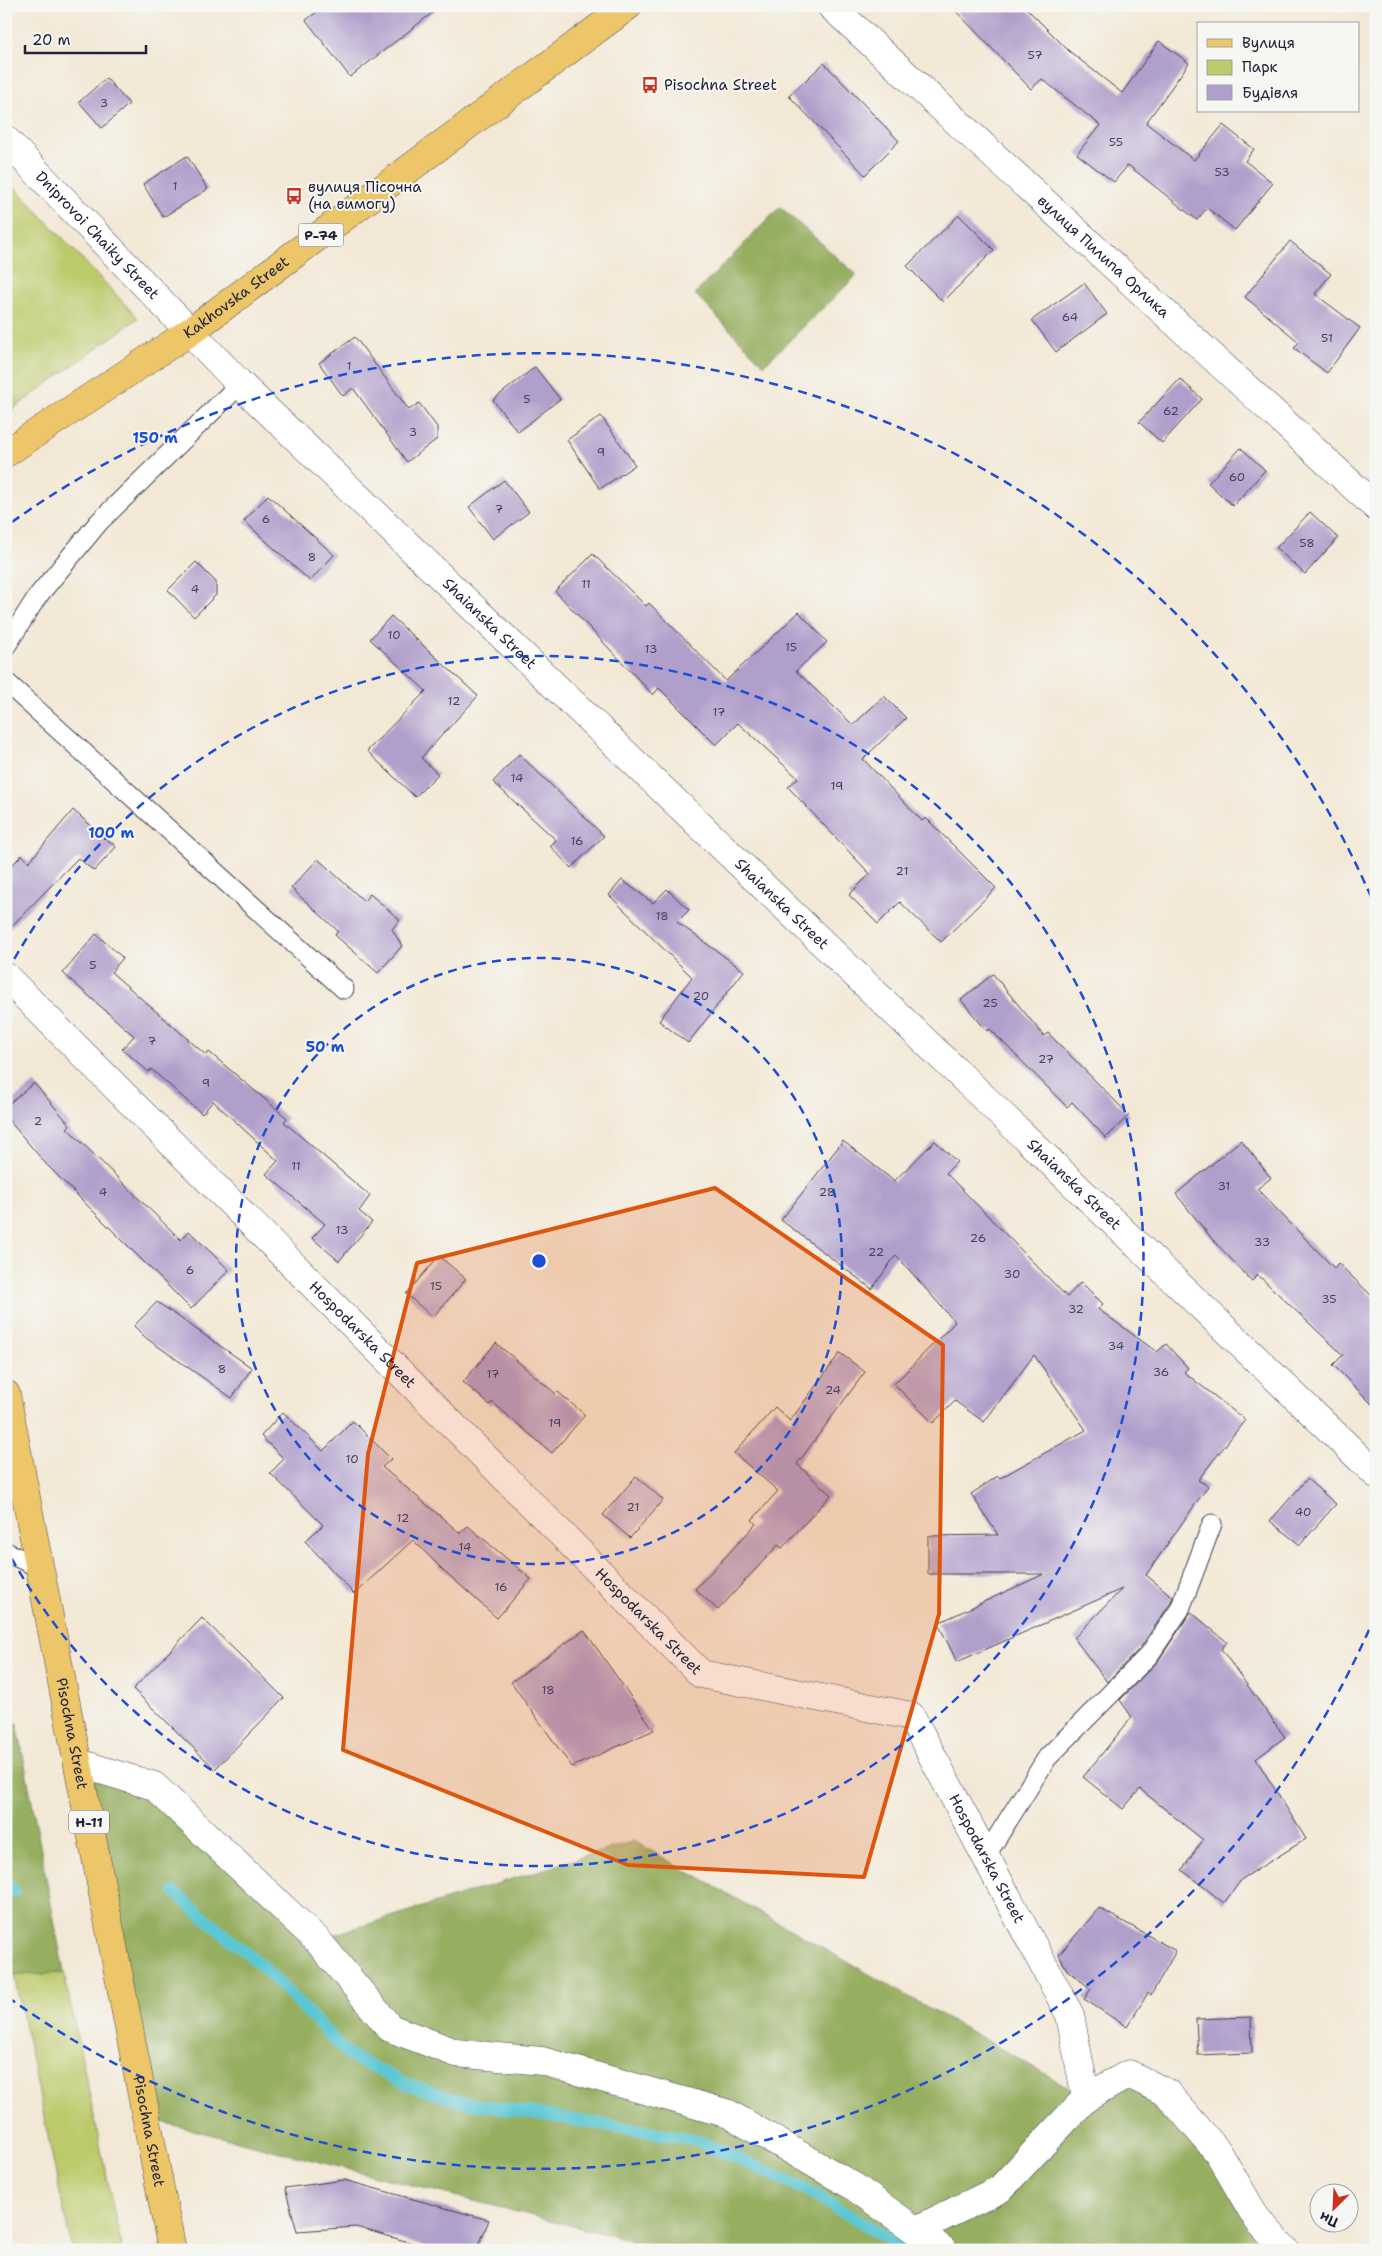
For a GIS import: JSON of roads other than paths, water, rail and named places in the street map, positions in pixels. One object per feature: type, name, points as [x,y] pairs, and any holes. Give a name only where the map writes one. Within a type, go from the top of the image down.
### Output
[{"type":"main road","name":"Kakhovska Street","points":[[6,453],[191,331],[628,6]]},
{"type":"main road","name":"Pisochna Street","points":[[6,1394],[172,2250]]},
{"type":"street","name":"вулиця Пилипа Орлика","points":[[831,6],[1376,507]]},
{"type":"street","name":"Dniprovoi Chaiky Street","points":[[6,140],[191,331]]},
{"type":"street","name":"Shaianska Street","points":[[191,331],[240,384],[1376,1474]]},
{"type":"street","name":"Hospodarska Street","points":[[6,977],[702,1674],[911,1716],[1070,2015],[1086,2098]]},
{"type":"street","points":[[78,1763],[154,1786],[317,1940],[390,2028],[456,2053],[542,2061],[729,2114],[854,2186],[944,2250]]},
{"type":"street","points":[[916,2230],[1000,2189],[1086,2098],[1129,2074],[1167,2093],[1218,2152],[1257,2219],[1285,2250]]},
{"type":"lane","points":[[6,646],[37,598],[99,522],[240,384]]},
{"type":"lane","points":[[6,682],[344,989]]},
{"type":"lane","points":[[985,1856],[1047,1758],[1149,1655],[1180,1608],[1212,1524]]},
{"type":"lane","points":[[6,1552],[40,1568]]},
{"type":"waterway","points":[[6,1883],[14,1891]]},
{"type":"waterway","points":[[174,1892],[263,1967],[350,2056],[409,2085],[462,2102],[694,2139],[807,2190],[887,2238],[899,2250]]},
{"type":"place","name":"Pisochna Street","points":[[650,85]]},
{"type":"place","name":"вулиця Пісочна (на вимогу)","points":[[294,196]]}]
